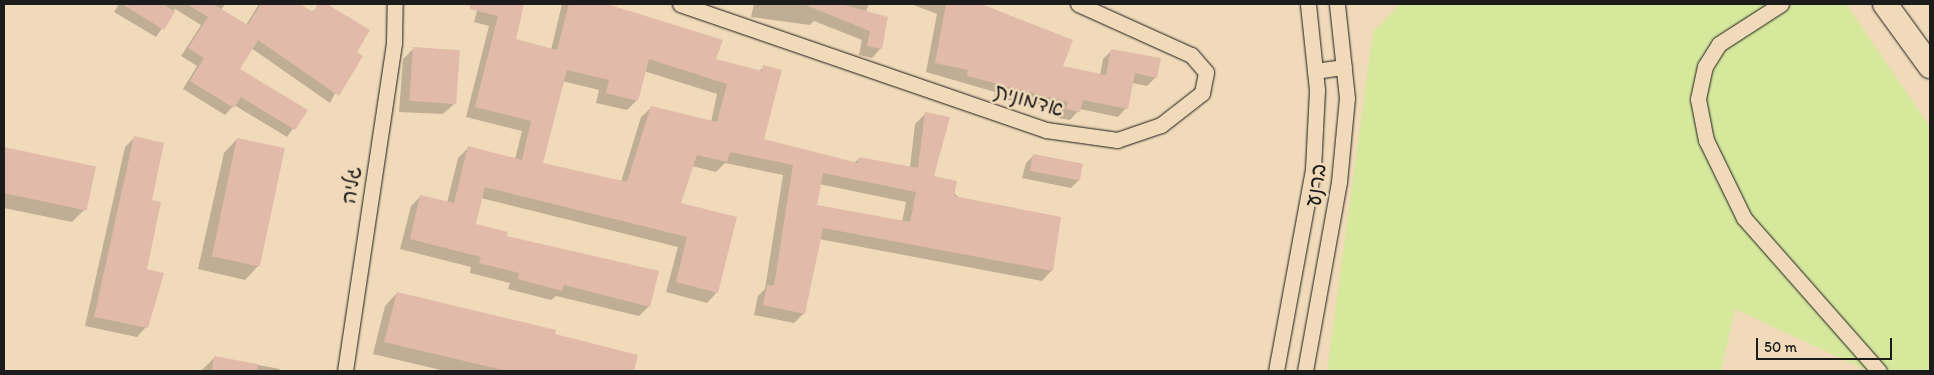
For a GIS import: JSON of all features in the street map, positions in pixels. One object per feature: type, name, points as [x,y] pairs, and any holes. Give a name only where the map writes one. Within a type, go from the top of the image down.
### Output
[{"type":"main road","points":[[1890,10],[1930,66]]},
{"type":"street","name":"גליה","points":[[345,371],[394,43],[395,4]]},
{"type":"street","name":"אדמונית","points":[[680,4],[1046,130],[1117,140],[1161,125],[1202,93],[1206,72],[1191,55],[1078,4]]},
{"type":"street","name":"ברנע","points":[[1276,371],[1313,169],[1315,71],[1308,4]]},
{"type":"street","name":"ברנע","points":[[1305,371],[1340,182],[1347,98],[1337,4]]},
{"type":"street","points":[[1780,4],[1720,44],[1705,66],[1698,99],[1706,140],[1744,218],[1878,371]]},
{"type":"street","points":[[1874,4],[1890,10]]},
{"type":"street","points":[[1315,71],[1344,66]]},
{"type":"green space","points":[[1400,4],[1846,4],[1930,127],[1930,371],[1868,371],[1735,309],[1721,371],[1327,371],[1373,32]]},
{"type":"building","points":[[122,4],[163,4],[175,12],[164,30]]},
{"type":"building","points":[[187,4],[213,4],[248,25],[261,4],[300,4],[313,12],[318,4],[327,4],[370,30],[357,52],[363,56],[339,96],[258,40],[240,69],[308,110],[295,130],[241,97],[234,108],[190,81],[204,58],[188,48],[208,17]]},
{"type":"building","points":[[470,4],[524,4],[516,39],[557,50],[569,4],[607,4],[723,40],[716,59],[762,71],[763,65],[782,70],[764,139],[858,163],[859,157],[918,168],[925,112],[950,117],[934,176],[957,181],[954,196],[1061,217],[1053,271],[823,228],[805,314],[763,305],[767,285],[774,286],[793,165],[730,152],[727,162],[697,155],[681,203],[737,217],[718,293],[676,282],[687,237],[485,187],[476,224],[508,232],[507,236],[659,271],[650,307],[564,285],[562,291],[518,279],[519,273],[479,263],[481,257],[410,239],[420,195],[454,203],[468,146],[522,160],[531,121],[475,107],[498,16],[470,9]],"holes":[[[649,59],[727,84],[717,122],[651,106],[627,182],[543,163],[567,70],[609,80],[606,93],[638,101]],[[823,173],[916,192],[910,222],[817,205]]]},
{"type":"building","points":[[803,4],[841,4],[888,17],[882,49],[867,46],[870,31]]},
{"type":"building","points":[[946,4],[981,4],[1073,40],[1063,66],[1106,75],[1111,49],[1161,58],[1157,78],[1135,73],[1128,109],[1083,100],[1080,112],[1066,109],[1068,102],[967,76],[968,70],[935,63]]},
{"type":"building","points":[[413,47],[460,50],[456,104],[409,101]]},
{"type":"building","points":[[134,136],[164,143],[152,200],[161,202],[147,269],[164,273],[148,328],[94,317]]},
{"type":"building","points":[[237,138],[285,148],[260,267],[212,256]]},
{"type":"building","points":[[4,147],[96,167],[87,211],[4,193]]},
{"type":"building","points":[[1033,154],[1083,164],[1080,180],[1030,171]]},
{"type":"building","points":[[397,292],[556,330],[555,334],[638,355],[634,371],[507,371],[384,342]]},
{"type":"building","points":[[214,356],[258,364],[257,371],[212,371]]}]
